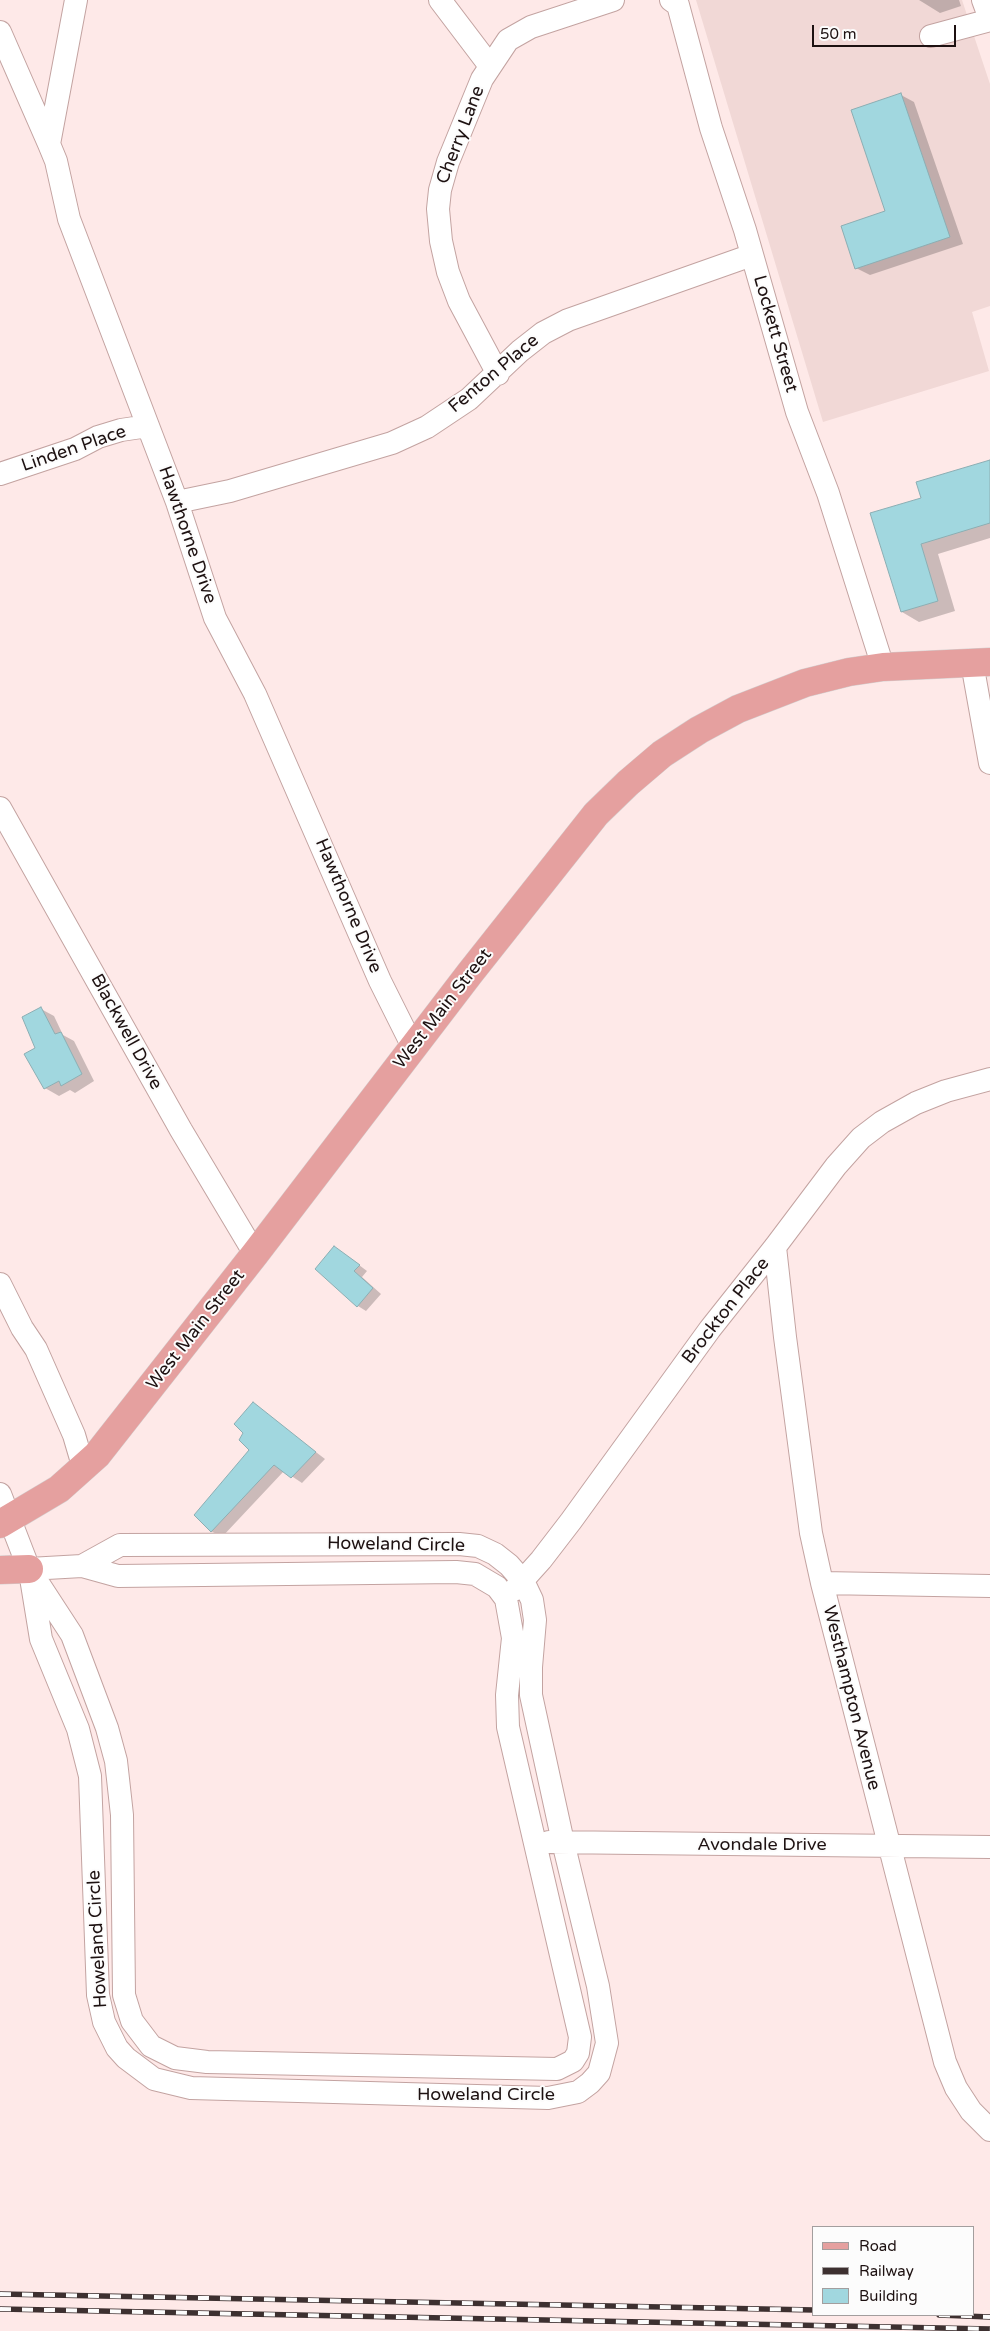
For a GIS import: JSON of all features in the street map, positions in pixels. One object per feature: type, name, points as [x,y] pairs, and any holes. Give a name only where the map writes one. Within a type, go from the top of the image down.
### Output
[{"type":"main road","name":"West Main Street","points":[[5,1522],[59,1489],[84,1469],[121,1426],[413,1047],[596,814],[628,783],[662,754],[699,730],[771,695],[840,674],[883,667],[981,662]]},
{"type":"main road","points":[[0,1570],[30,1570]]},
{"type":"street","points":[[49,144],[76,0]]},
{"type":"street","name":"Cherry Lane","points":[[440,0],[490,66]]},
{"type":"street","name":"Cherry Lane","points":[[498,374],[459,301],[448,272],[441,241],[438,209],[440,190],[448,162],[471,103],[490,66],[508,40],[531,27],[613,0]]},
{"type":"street","name":"Lockett Street","points":[[671,0],[678,5],[711,128],[752,254],[797,412],[831,501],[883,667]]},
{"type":"street","points":[[930,36],[990,20],[983,0]]},
{"type":"street","name":"Hawthorne Drive","points":[[0,32],[56,161],[69,219],[177,502],[215,618],[255,694],[380,981],[413,1047]]},
{"type":"street","name":"Fenton Place","points":[[177,502],[230,491],[392,443],[427,428],[469,399],[498,374],[520,351],[543,334],[568,320],[752,254]]},
{"type":"street","name":"Linden Place","points":[[0,474],[75,449],[106,434],[148,426]]},
{"type":"street","points":[[981,662],[990,764]]},
{"type":"street","name":"Blackwell Drive","points":[[0,808],[181,1130],[255,1254]]},
{"type":"street","name":"Brockton Place","points":[[506,1599],[523,1581],[571,1521],[710,1329],[836,1166],[862,1138],[882,1122],[916,1103],[946,1091],[990,1079]]},
{"type":"street","name":"Westhampton Avenue","points":[[775,1247],[811,1533],[822,1584],[945,2062],[956,2088],[971,2111],[990,2130]]},
{"type":"street","points":[[0,1284],[22,1328],[36,1349],[74,1435],[84,1469]]},
{"type":"street","name":"Howeland Circle","points":[[0,1494],[5,1522],[30,1570],[72,1635],[112,1746],[120,1783],[124,1979],[127,2009],[142,2037],[150,2046],[175,2058],[206,2062],[558,2069],[573,2061],[580,2044],[508,1727],[507,1695],[512,1638],[506,1599],[497,1587],[475,1574],[118,1576],[82,1566],[30,1570]]},
{"type":"street","points":[[286,1544],[287,1574]]},
{"type":"street","name":"Howeland Circle","points":[[30,1570],[41,1639],[78,1729],[90,1776],[97,1979],[100,2008],[104,2022],[117,2048],[126,2058],[154,2079],[170,2084],[206,2088],[548,2098],[578,2092],[590,2084],[599,2073],[608,2043],[598,1986],[563,1842],[531,1694],[535,1620],[532,1600],[523,1581],[495,1554],[478,1546],[459,1544],[120,1545],[82,1566]]},
{"type":"street","points":[[822,1584],[990,1586]]},
{"type":"street","points":[[83,1750],[112,1746]]},
{"type":"street","name":"Avondale Drive","points":[[533,1841],[990,1847]]},
{"type":"street","points":[[94,1864],[122,1862]]},
{"type":"street","points":[[97,1979],[124,1979]]},
{"type":"street","points":[[568,1988],[598,1986]]},
{"type":"street","points":[[206,2062],[206,2088]]},
{"type":"street","points":[[504,2097],[505,2068]]},
{"type":"shaded area","points":[[696,0],[962,0],[990,84],[990,306],[972,312],[989,371],[823,422]]},
{"type":"building","points":[[901,93],[950,237],[855,269],[841,226],[885,211],[851,110]]},
{"type":"building","points":[[990,460],[990,523],[921,544],[938,601],[901,612],[870,513],[921,498],[916,482]]},
{"type":"building","points":[[41,1007],[55,1034],[61,1032],[82,1074],[61,1086],[59,1081],[44,1089],[24,1054],[35,1048],[22,1017]]},
{"type":"building","points":[[334,1246],[360,1265],[354,1271],[373,1288],[357,1307],[315,1269]]},
{"type":"building","points":[[253,1402],[316,1452],[291,1478],[274,1465],[211,1532],[194,1515],[249,1450],[239,1440],[243,1433],[234,1424]]},
{"type":"railway","points":[[0,2294],[812,2310]]},
{"type":"railway","points":[[0,2309],[990,2329]]},
{"type":"railway","points":[[964,2316],[990,2317]]}]
